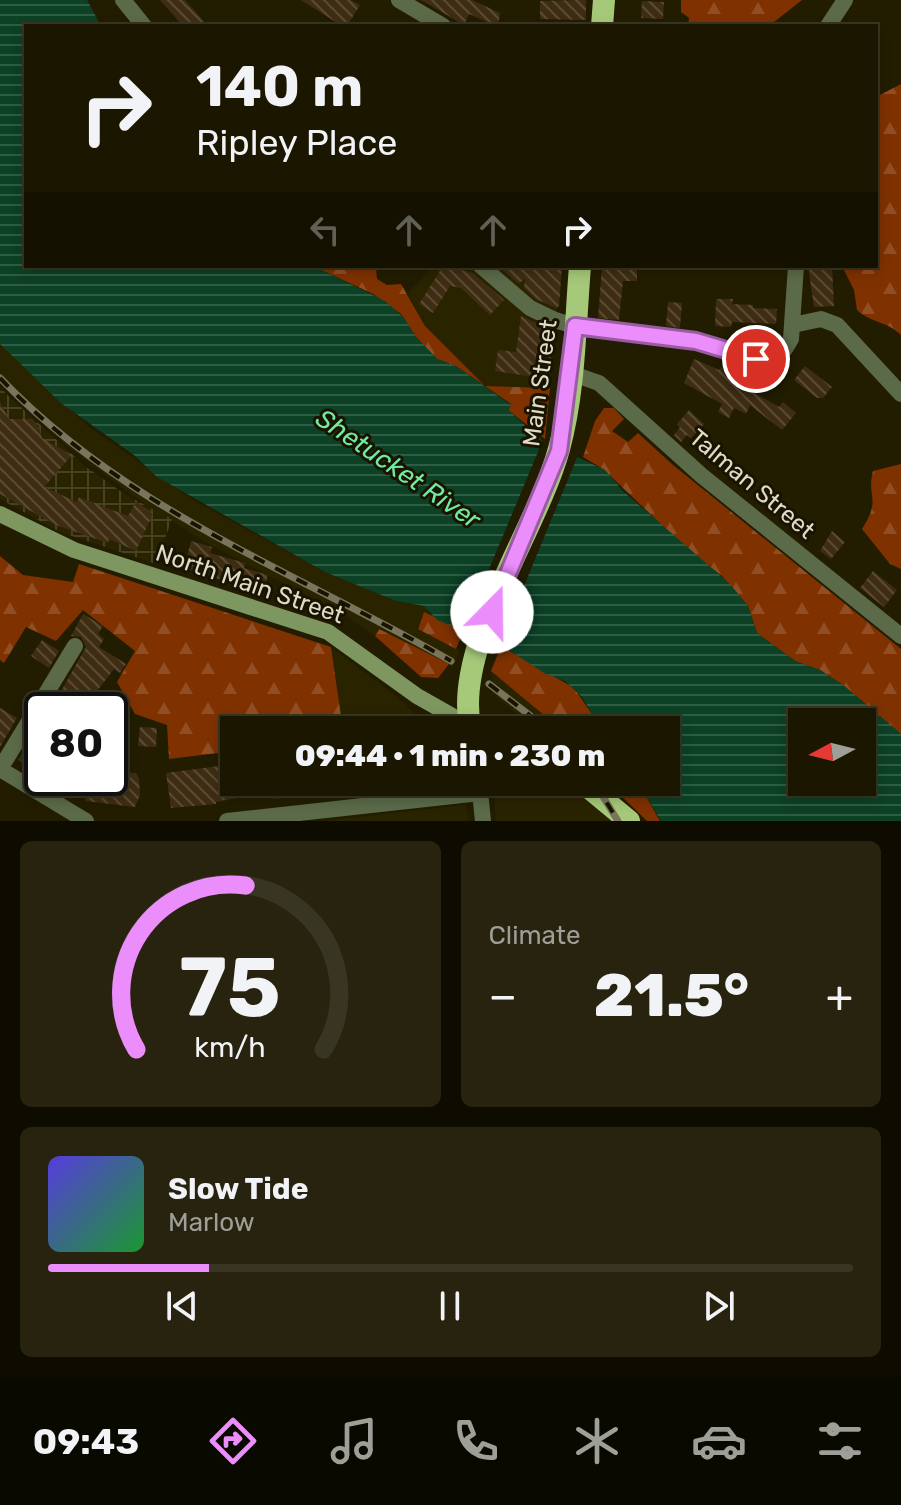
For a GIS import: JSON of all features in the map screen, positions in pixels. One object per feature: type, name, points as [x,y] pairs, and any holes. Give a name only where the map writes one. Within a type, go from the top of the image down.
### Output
[{"type":"highway","points":[[602,24],[604,0]]},
{"type":"highway","name":"Main Street","points":[[471,716],[467,684],[471,664],[560,447],[580,268]]},
{"type":"highway","points":[[599,796],[629,821]]},
{"type":"main road","name":"North Main Street","points":[[0,514],[74,550],[328,632],[417,696],[451,716]]},
{"type":"street","points":[[123,0],[142,24]]},
{"type":"street","points":[[399,0],[440,24]]},
{"type":"street","points":[[829,24],[845,0]]},
{"type":"street","points":[[483,268],[530,308],[575,326],[696,341],[764,362],[785,349],[793,325],[796,268]]},
{"type":"street","points":[[793,325],[821,319],[837,325],[901,394]]},
{"type":"street","name":"Talman Street","points":[[570,373],[599,383],[701,475],[901,636]]},
{"type":"street","points":[[75,646],[0,769],[86,821]]},
{"type":"street","points":[[227,821],[419,796]]},
{"type":"street","points":[[481,796],[483,821]]},
{"type":"shaded area","points":[[432,268],[561,268],[550,388],[485,386],[425,326],[408,293]]},
{"type":"shaded area","points":[[0,344],[89,427],[191,499],[325,572],[396,601],[425,607],[430,615],[424,612],[417,628],[460,651],[453,667],[379,629],[375,636],[346,616],[205,542],[133,496],[65,444],[0,383]]},
{"type":"shaded area","points":[[0,388],[86,467],[126,495],[172,519],[156,564],[60,532],[0,499]]},
{"type":"shaded area","points":[[331,647],[417,716],[341,716]]},
{"type":"shaded area","points":[[491,671],[547,716],[519,716],[492,693]]},
{"type":"shaded area","points":[[494,796],[582,796],[618,821],[496,821]]},
{"type":"shaded area","points":[[464,805],[469,821],[320,821]]},
{"type":"green space","points":[[681,0],[802,0],[772,24],[688,24],[689,18],[681,12]]},
{"type":"green space","points":[[901,84],[901,335],[857,310],[854,290],[843,268],[878,268],[878,96]]},
{"type":"green space","points":[[317,268],[376,268],[377,279],[387,285],[401,284],[425,326],[485,386],[550,388],[545,439],[508,410],[511,404],[456,366],[437,359],[416,337],[401,314],[373,294]]},
{"type":"green space","points":[[604,408],[614,408],[624,419],[612,431],[628,442],[638,433],[673,465],[901,649],[901,734],[876,713],[876,708],[870,708],[820,670],[795,661],[757,633],[748,606],[722,576],[688,550],[603,469],[583,457],[595,421]]},
{"type":"green space","points":[[901,464],[901,569],[890,564],[862,529],[871,511],[873,471]]},
{"type":"green space","points":[[0,556],[23,575],[73,582],[79,564],[331,647],[341,716],[220,716],[220,753],[169,759],[167,725],[135,714],[128,702],[128,692],[123,692],[117,682],[135,651],[83,610],[56,641],[26,627],[4,663],[0,660]]},
{"type":"green space","points":[[424,612],[464,630],[456,649],[418,629]]},
{"type":"green space","points":[[379,629],[449,664],[438,678],[421,677],[375,636]]},
{"type":"green space","points":[[501,646],[574,688],[593,716],[545,716],[491,671]]},
{"type":"green space","points":[[621,796],[646,796],[660,821],[647,821]]},
{"type":"water","name":"Shetucket River","points":[[0,0],[87,0],[100,24],[24,24],[24,268],[317,268],[385,301],[404,318],[416,337],[437,359],[456,366],[511,405],[508,410],[543,441],[605,470],[623,491],[730,584],[748,606],[757,633],[795,661],[820,670],[843,685],[870,708],[788,708],[788,796],[876,796],[876,713],[901,734],[901,821],[661,821],[646,796],[680,796],[680,716],[594,716],[582,697],[565,681],[544,673],[504,647],[437,620],[424,606],[396,601],[325,572],[157,477],[134,455],[61,403],[0,344]]},
{"type":"pier","points":[[543,440],[578,455],[498,649],[462,634]]},
{"type":"building","points":[[160,0],[185,0],[206,24],[181,24]]},
{"type":"building","points":[[301,0],[351,0],[360,5],[348,24],[339,24]]},
{"type":"building","points":[[421,0],[472,0],[500,13],[498,24],[486,24],[469,14],[462,24]]},
{"type":"building","points":[[586,0],[586,20],[540,19],[540,1]]},
{"type":"building","points":[[642,1],[664,2],[663,19],[641,18]]},
{"type":"building","points":[[442,268],[473,273],[504,300],[490,315],[461,288],[450,286],[433,313],[419,304]]},
{"type":"building","points":[[562,268],[559,306],[556,308],[536,299],[524,288],[525,278],[519,284],[503,270]]},
{"type":"building","points":[[602,268],[637,268],[637,281],[623,281],[619,320],[598,318]]},
{"type":"building","points":[[808,268],[832,268],[834,306],[814,307]]},
{"type":"building","points":[[716,299],[733,299],[732,304],[753,305],[753,308],[777,309],[776,324],[732,322],[731,327],[715,326]]},
{"type":"building","points":[[668,302],[682,303],[680,328],[666,326]]},
{"type":"building","points":[[521,316],[554,331],[548,379],[495,371],[498,350],[516,352]]},
{"type":"building","points":[[694,359],[732,373],[732,380],[779,407],[783,402],[796,413],[782,430],[750,405],[746,414],[734,408],[729,418],[718,412],[722,404],[684,383]]},
{"type":"building","points":[[805,366],[832,387],[823,398],[817,398],[794,380]]},
{"type":"building","points":[[0,402],[9,419],[32,419],[39,427],[42,438],[72,455],[44,487],[77,502],[79,497],[128,516],[136,502],[153,513],[136,551],[109,539],[108,543],[56,525],[0,494]]},
{"type":"building","points":[[689,410],[704,424],[691,438],[687,435],[681,442],[674,435],[680,427],[677,424]]},
{"type":"building","points":[[832,531],[845,542],[831,559],[820,551]]},
{"type":"building","points":[[191,541],[212,547],[210,553],[245,563],[244,568],[268,575],[263,593],[184,568]]},
{"type":"building","points":[[873,571],[897,590],[884,607],[860,588]]},
{"type":"building","points":[[83,614],[103,626],[98,634],[104,639],[99,647],[126,664],[120,673],[114,669],[96,692],[61,692],[86,647],[81,637],[71,636]]},
{"type":"building","points":[[42,640],[59,651],[49,668],[31,656]]},
{"type":"building","points":[[0,708],[17,718],[0,747]]},
{"type":"building","points":[[140,727],[157,728],[156,747],[138,746]]},
{"type":"building","points":[[219,766],[220,796],[246,796],[216,804],[171,808],[166,773]]},
{"type":"building","points":[[128,772],[136,773],[139,778],[140,795],[135,807],[85,801],[81,796],[128,796]]},
{"type":"railway","points":[[0,378],[49,424],[157,502],[451,661]]},
{"type":"railway","points":[[489,684],[531,716]]},
{"type":"railway","points":[[603,796],[618,821]]},
{"type":"route","points":[[492,612],[559,451],[575,326],[696,341],[756,359]]}]
